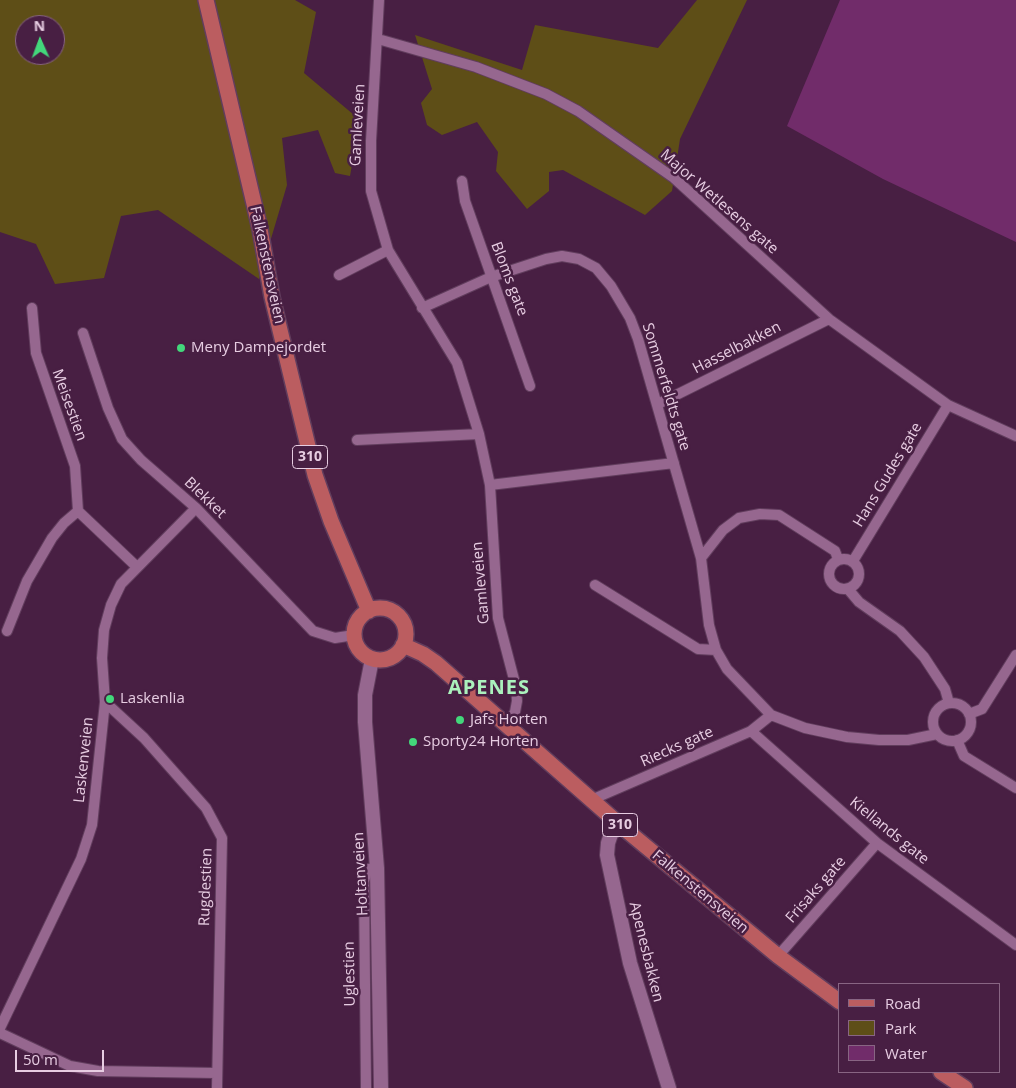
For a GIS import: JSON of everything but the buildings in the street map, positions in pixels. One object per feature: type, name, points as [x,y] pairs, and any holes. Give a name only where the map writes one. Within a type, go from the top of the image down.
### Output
[{"type":"main road","name":"Falkenstensveien","points":[[206,0],[258,221],[272,297],[315,475],[331,521],[369,611]]},
{"type":"main road","points":[[384,608],[398,616],[406,630],[403,645],[393,656],[379,660],[372,659],[363,653],[357,645],[354,635],[358,621],[369,611],[384,608]]},
{"type":"main road","name":"Falkenstensveien","points":[[403,645],[423,654],[436,663],[620,825],[778,956],[838,1001]]},
{"type":"main road","name":"Holtanveien","points":[[372,659],[365,695],[364,722],[378,868],[381,1088]]},
{"type":"main road","name":"Apenesbakken","points":[[620,825],[611,834],[607,856],[630,963],[669,1088]]},
{"type":"main road","points":[[942,1073],[965,1088]]},
{"type":"street","name":"Gamleveien","points":[[379,0],[371,141],[371,191],[388,250],[457,363],[479,434],[490,485],[498,618],[516,686],[517,701],[515,712],[506,725]]},
{"type":"street","name":"Major Wetlesens gate","points":[[378,39],[476,67],[546,94],[578,111],[674,178],[829,319],[948,405],[1016,436]]},
{"type":"street","name":"Bloms gate","points":[[462,181],[466,201],[491,276],[510,322],[530,386]]},
{"type":"street","points":[[339,275],[388,250]]},
{"type":"street","name":"Sommerfeldts gate","points":[[422,308],[491,276],[562,256],[580,259],[596,268],[611,286],[630,318],[638,339],[701,558],[709,625],[716,650],[728,669],[771,715]]},
{"type":"street","name":"Meisestien","points":[[32,308],[36,353],[75,466],[78,511]]},
{"type":"street","name":"Hasselbakken","points":[[658,404],[829,319]]},
{"type":"street","name":"Blekket","points":[[83,333],[108,408],[122,439],[141,460],[196,508],[313,631],[335,638],[354,635]]},
{"type":"street","name":"Hans Gudes gate","points":[[853,561],[948,405]]},
{"type":"street","points":[[357,440],[479,434]]},
{"type":"street","points":[[490,485],[674,463]]},
{"type":"street","name":"Laskenveien","points":[[0,1028],[81,859],[92,825],[105,702],[102,658],[104,630],[111,605],[121,584],[196,508]]},
{"type":"street","points":[[7,631],[27,580],[52,538],[64,523],[78,511],[137,567]]},
{"type":"street","points":[[701,558],[723,530],[739,518],[760,514],[778,515],[835,551],[838,559]]},
{"type":"street","points":[[848,589],[859,579],[859,569],[853,561],[838,559],[830,566],[828,576],[834,585],[848,589],[859,602],[900,632],[924,657],[945,689],[949,703]]},
{"type":"street","points":[[595,585],[698,649],[716,650]]},
{"type":"street","points":[[969,714],[982,709],[1016,655]]},
{"type":"street","name":"Rugdestien","points":[[105,702],[144,738],[206,808],[222,838],[217,1088]]},
{"type":"street","points":[[949,703],[961,705],[969,714],[969,730],[957,740],[945,739],[938,734],[933,718],[939,708],[949,703]]},
{"type":"street","points":[[771,715],[806,728],[847,737],[908,740],[938,734]]},
{"type":"street","name":"Riecks gate","points":[[592,800],[751,731],[771,715]]},
{"type":"street","name":"Kiellands gate","points":[[751,731],[877,843],[1016,945]]},
{"type":"street","points":[[957,740],[964,756],[1016,788]]},
{"type":"street","name":"Frisaks gate","points":[[778,956],[877,843]]},
{"type":"street","name":"Uglestien","points":[[366,1088],[364,881],[368,869],[378,868]]},
{"type":"street","points":[[0,1033],[70,1066],[98,1071],[216,1073]]},
{"type":"green space","points":[[0,0],[295,0],[316,12],[304,73],[360,120],[350,176],[335,173],[318,130],[282,138],[287,185],[259,279],[158,210],[121,216],[104,278],[55,284],[36,244],[0,232]]},
{"type":"green space","points":[[697,0],[747,0],[680,139],[672,191],[645,215],[563,170],[549,172],[549,191],[527,209],[496,171],[498,152],[477,122],[442,135],[427,125],[421,103],[432,89],[415,35],[522,70],[535,25],[658,48]]},
{"type":"water","points":[[840,0],[1016,0],[1016,242],[883,179],[787,126]]},
{"type":"place","name":"Meny Dampejordet","points":[[181,348]]},
{"type":"place","name":"Laskenlia","points":[[110,699]]},
{"type":"place","name":"Jafs Horten","points":[[460,720]]},
{"type":"place","name":"Sporty24 Horten","points":[[413,742]]},
{"type":"district","name":"APENES","points":[[489,688]]}]
